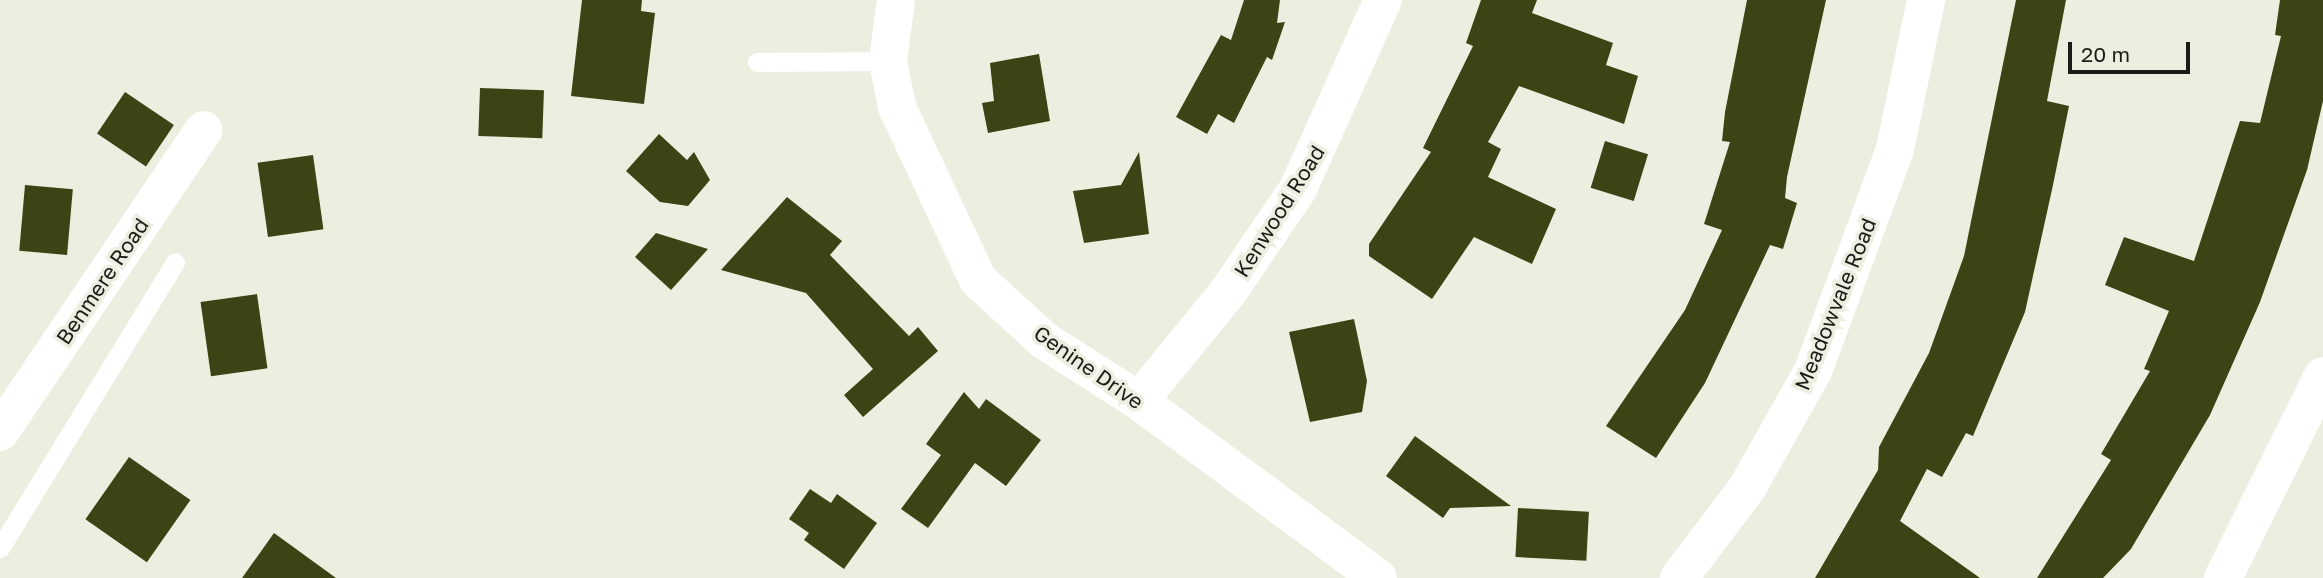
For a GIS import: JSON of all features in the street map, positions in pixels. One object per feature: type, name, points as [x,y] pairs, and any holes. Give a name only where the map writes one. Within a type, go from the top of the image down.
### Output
[{"type":"street","name":"Genine Drive","points":[[896,0],[888,61],[897,107],[933,194],[978,281],[1045,341],[1139,401],[1378,578]]},
{"type":"street","name":"Kenwood Road","points":[[1139,401],[1228,292],[1298,189],[1383,0]]},
{"type":"street","name":"Meadowvale Road","points":[[1679,578],[1747,488],[1812,371],[1895,149],[1926,0]]},
{"type":"street","name":"Benmere Road","points":[[0,432],[204,130]]},
{"type":"street","points":[[2223,578],[2323,376]]},
{"type":"lane","points":[[757,62],[888,61]]},
{"type":"lane","points":[[0,548],[175,262]]},
{"type":"building","points":[[582,0],[642,0],[641,11],[655,13],[644,104],[571,96]]},
{"type":"building","points":[[1244,0],[1280,0],[1277,23],[1285,22],[1272,60],[1267,57],[1234,123],[1218,114],[1207,134],[1176,117],[1221,35],[1231,40]]},
{"type":"building","points":[[1481,0],[1537,0],[1532,13],[1613,43],[1606,65],[1638,76],[1624,124],[1519,86],[1488,142],[1501,149],[1488,177],[1556,209],[1532,264],[1474,237],[1432,299],[1369,256],[1369,244],[1431,152],[1423,148],[1473,46],[1466,43]]},
{"type":"building","points":[[1747,0],[1826,0],[1787,177],[1785,198],[1797,203],[1783,249],[1770,245],[1705,383],[1656,458],[1606,426],[1685,310],[1722,230],[1704,224],[1730,142],[1722,141],[1725,112]]},
{"type":"building","points":[[2016,0],[2066,0],[2047,101],[2069,106],[2025,312],[1973,436],[1966,433],[1942,477],[1927,469],[1900,521],[1980,578],[1815,578],[1878,470],[1879,447],[1929,353],[1964,256]]},
{"type":"building","points":[[2280,0],[2323,0],[2323,101],[2307,170],[2260,302],[2210,415],[2131,549],[2103,578],[2037,578],[2111,460],[2101,454],[2150,371],[2144,369],[2169,311],[2105,285],[2124,237],[2194,261],[2240,121],[2260,123],[2281,36],[2275,35]]},
{"type":"building","points":[[1039,54],[1050,121],[988,133],[982,103],[994,101],[990,63]]},
{"type":"building","points":[[480,88],[544,90],[542,138],[478,136]]},
{"type":"building","points":[[125,92],[174,125],[146,166],[97,133]]},
{"type":"building","points":[[659,134],[687,160],[694,152],[710,180],[688,206],[660,202],[626,171]]},
{"type":"building","points":[[1605,141],[1648,154],[1634,201],[1591,188]]},
{"type":"building","points":[[1139,152],[1149,234],[1084,243],[1073,191],[1121,185]]},
{"type":"building","points":[[313,155],[323,229],[268,237],[258,163]]},
{"type":"building","points":[[25,185],[73,189],[67,255],[19,251]]},
{"type":"building","points":[[787,197],[842,241],[830,255],[909,336],[918,327],[938,351],[863,417],[844,395],[873,369],[806,293],[721,270]]},
{"type":"building","points":[[656,233],[708,249],[671,290],[635,257]]},
{"type":"building","points":[[257,294],[267,368],[211,376],[201,302]]},
{"type":"building","points":[[1354,319],[1367,381],[1362,412],[1310,422],[1289,332]]},
{"type":"building","points":[[964,392],[979,409],[986,399],[1041,440],[1006,486],[975,463],[928,528],[901,509],[941,455],[926,444]]},
{"type":"building","points":[[1415,436],[1511,506],[1450,508],[1443,518],[1386,476]]},
{"type":"building","points":[[129,457],[190,500],[147,562],[85,519]]},
{"type":"building","points":[[810,489],[831,503],[837,494],[877,523],[844,569],[804,540],[809,533],[789,519]]},
{"type":"building","points":[[1518,508],[1589,512],[1586,561],[1515,557]]},
{"type":"building","points":[[274,533],[336,578],[242,578]]}]
